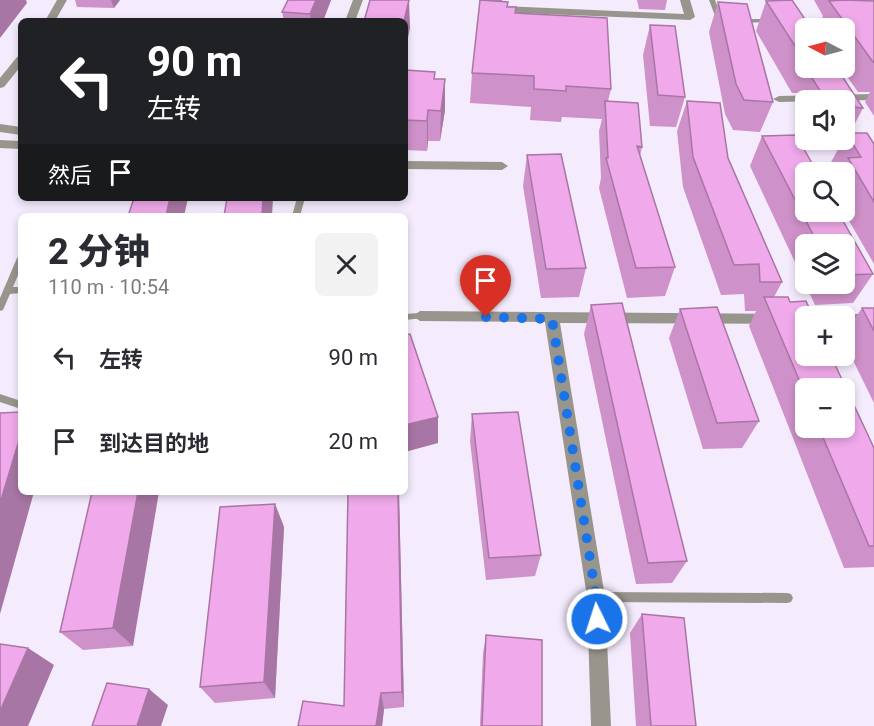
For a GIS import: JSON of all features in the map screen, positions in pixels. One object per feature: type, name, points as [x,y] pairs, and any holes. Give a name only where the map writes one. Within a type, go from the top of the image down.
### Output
[{"type":"street","points":[[52,18],[62,0]]},
{"type":"street","points":[[352,18],[358,0]]},
{"type":"street","points":[[496,0],[496,9],[690,17],[685,0]]},
{"type":"street","points":[[0,85],[18,63]]},
{"type":"street","points":[[779,99],[874,97]]},
{"type":"street","points":[[0,128],[18,130]]},
{"type":"street","points":[[0,144],[18,146]]},
{"type":"street","points":[[408,165],[502,166]]},
{"type":"street","points":[[412,316],[552,319],[795,319]]},
{"type":"street","points":[[552,319],[596,597],[601,726]]},
{"type":"street","points":[[855,319],[874,319]]},
{"type":"lane","points":[[712,0],[719,21],[779,21]]},
{"type":"lane","points":[[791,20],[795,20]]},
{"type":"lane","points":[[0,308],[18,265]]},
{"type":"lane","points":[[7,291],[18,290]]},
{"type":"lane","points":[[0,398],[18,404]]},
{"type":"lane","points":[[596,597],[787,598]]},
{"type":"building","points":[[288,0],[316,0],[310,14],[282,12]]},
{"type":"building","points":[[370,0],[409,0],[405,18],[365,18]]},
{"type":"building","points":[[480,0],[508,2],[507,7],[516,7],[515,13],[607,18],[611,89],[566,86],[566,91],[534,89],[534,76],[472,73]]},
{"type":"building","points":[[792,0],[804,18],[795,18],[795,46],[766,1]]},
{"type":"building","points":[[829,1],[874,1],[874,62],[855,37],[855,18],[841,18]]},
{"type":"building","points":[[718,2],[747,4],[773,102],[744,100],[736,84]]},
{"type":"building","points":[[650,25],[675,26],[685,97],[658,95]]},
{"type":"building","points":[[408,70],[435,72],[434,79],[445,79],[441,111],[428,110],[427,121],[408,120]]},
{"type":"building","points":[[812,78],[843,78],[851,90],[820,90]]},
{"type":"building","points":[[855,96],[863,108],[855,107]]},
{"type":"building","points":[[605,101],[638,103],[642,147],[637,146],[675,267],[636,268],[606,158],[608,158]]},
{"type":"building","points":[[687,101],[720,103],[728,158],[782,282],[760,282],[759,264],[734,265],[693,157]]},
{"type":"building","points":[[855,133],[867,133],[874,144],[874,202],[855,170],[855,162],[850,162],[848,158],[861,157],[855,147]]},
{"type":"building","points":[[795,135],[795,150],[805,150],[811,162],[795,162],[795,200],[762,136]]},
{"type":"building","points":[[561,154],[586,268],[546,269],[527,155]]},
{"type":"building","points":[[133,201],[169,201],[167,213],[129,213]]},
{"type":"building","points":[[226,201],[263,201],[262,213],[224,213]]},
{"type":"building","points":[[807,222],[844,222],[850,234],[813,234]]},
{"type":"building","points":[[855,242],[873,274],[855,275]]},
{"type":"building","points":[[764,297],[788,297],[790,302],[806,301],[808,306],[795,306],[795,366],[836,366],[841,378],[798,378]]},
{"type":"building","points":[[622,303],[687,561],[648,563],[591,305]]},
{"type":"building","points":[[717,307],[759,421],[717,423],[680,309]]},
{"type":"building","points":[[862,308],[874,308],[874,331]]},
{"type":"building","points":[[408,334],[410,334],[438,417],[408,424]]},
{"type":"building","points":[[855,407],[874,448],[874,546],[869,546],[823,438],[855,438]]},
{"type":"building","points":[[18,412],[18,444],[0,503],[0,413]]},
{"type":"building","points":[[518,412],[541,555],[489,558],[472,414]]},
{"type":"building","points":[[91,495],[137,495],[113,628],[60,632]]},
{"type":"building","points":[[348,495],[398,495],[402,692],[381,693],[376,726],[298,726],[303,701],[344,706]]},
{"type":"building","points":[[275,504],[264,682],[200,687],[220,507]]},
{"type":"building","points":[[642,614],[684,618],[696,726],[651,726]]},
{"type":"building","points":[[486,635],[542,640],[542,726],[482,726]]},
{"type":"building","points":[[0,644],[28,648],[0,711]]},
{"type":"building","points":[[107,683],[149,689],[137,726],[92,726]]},
{"type":"route","points":[[486,317],[552,319],[596,597],[597,619]]}]
